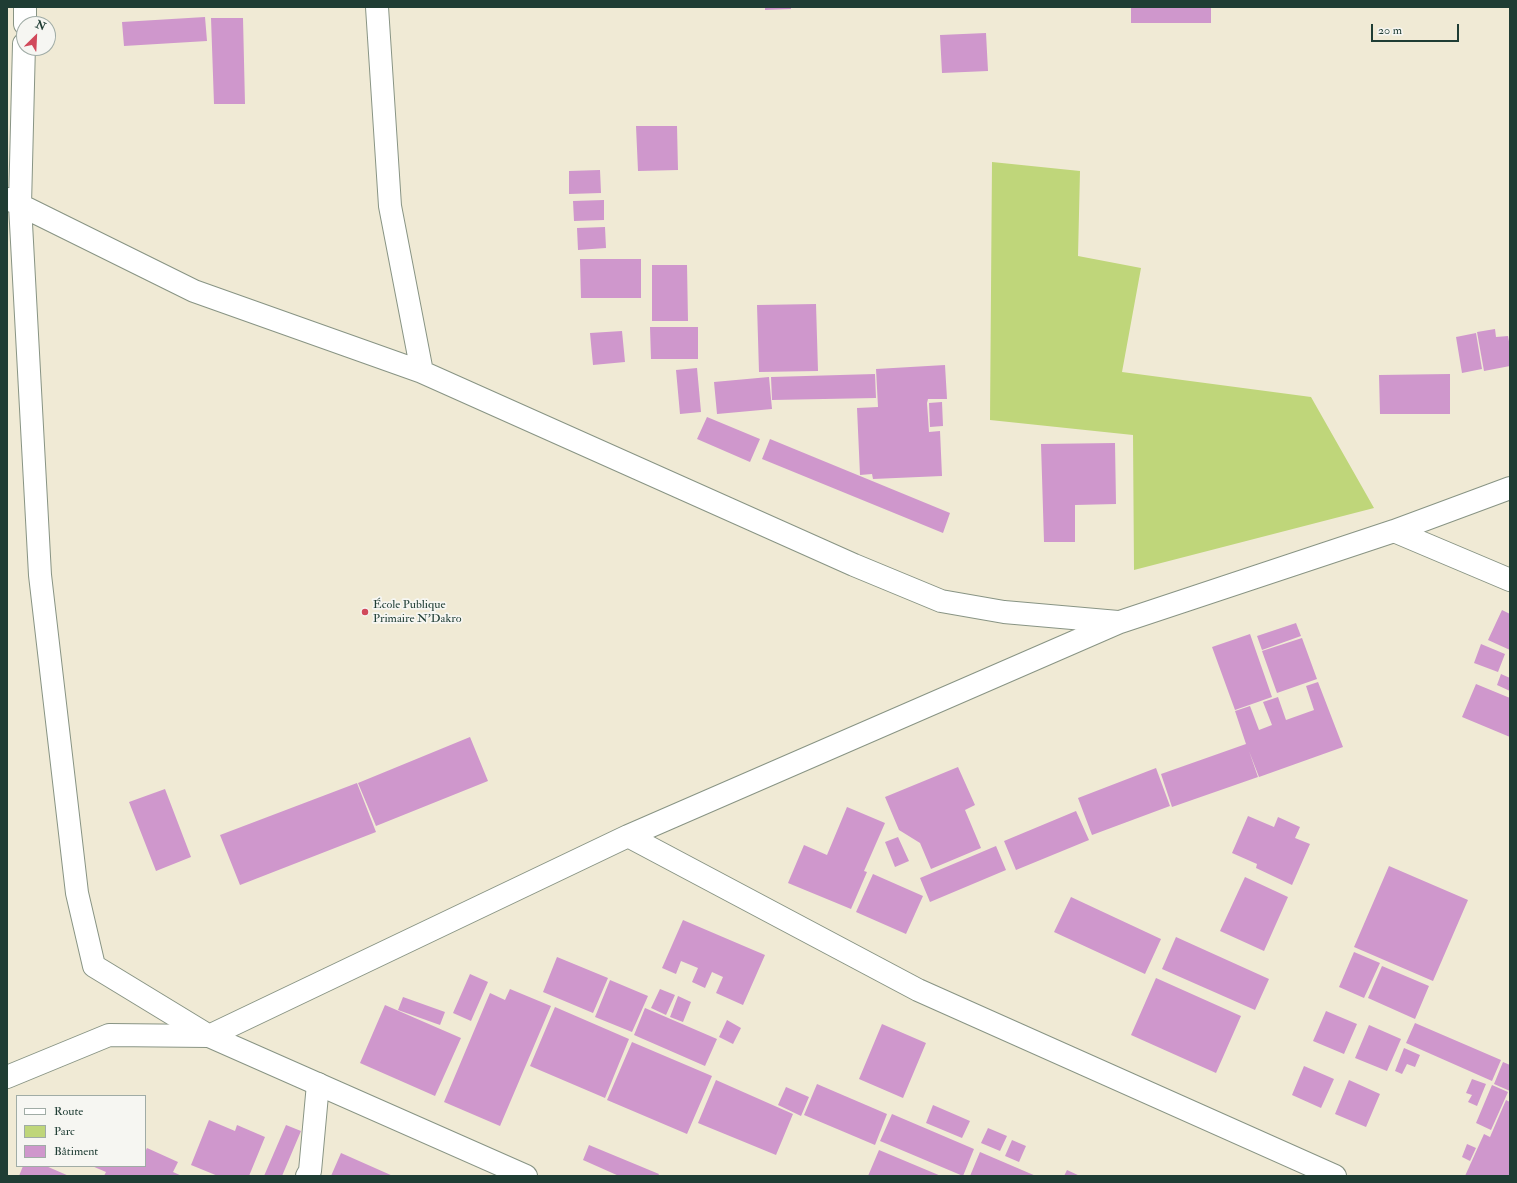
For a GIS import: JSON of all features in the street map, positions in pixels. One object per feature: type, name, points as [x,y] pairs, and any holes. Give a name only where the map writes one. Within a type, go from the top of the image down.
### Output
[{"type":"street","points":[[377,7],[390,206],[422,372]]},
{"type":"street","points":[[23,56],[13,201],[40,575],[77,893],[94,966],[209,1036],[526,1176]]},
{"type":"street","points":[[13,201],[194,291],[422,372],[854,565],[941,601],[1004,612],[1120,622]]},
{"type":"street","points":[[7,1077],[109,1035],[209,1036],[628,836],[1120,622],[1394,531],[1510,488]]},
{"type":"street","points":[[1394,531],[1510,580]]},
{"type":"street","points":[[628,836],[918,990],[1335,1176]]},
{"type":"street","points":[[307,1176],[310,1171],[318,1084]]},
{"type":"green space","points":[[992,162],[1080,171],[1078,256],[1141,268],[1122,372],[1311,397],[1374,508],[1134,570],[1133,435],[990,420]]},
{"type":"building","points":[[765,7],[791,7],[791,9],[765,10]]},
{"type":"building","points":[[1131,7],[1211,7],[1211,23],[1131,23]]},
{"type":"building","points":[[205,17],[207,41],[124,46],[122,22]]},
{"type":"building","points":[[211,18],[243,18],[245,104],[214,104]]},
{"type":"building","points":[[986,33],[988,71],[942,73],[940,35]]},
{"type":"building","points":[[636,126],[677,126],[678,170],[638,171]]},
{"type":"building","points":[[600,170],[601,193],[569,194],[569,171]]},
{"type":"building","points":[[604,200],[604,220],[574,221],[573,201]]},
{"type":"building","points":[[605,227],[606,248],[578,250],[577,228]]},
{"type":"building","points":[[580,259],[641,259],[641,298],[581,298]]},
{"type":"building","points":[[652,265],[687,265],[688,321],[652,321]]},
{"type":"building","points":[[816,304],[818,371],[759,372],[757,305]]},
{"type":"building","points":[[650,327],[698,327],[698,359],[651,359]]},
{"type":"building","points":[[1495,329],[1496,337],[1508,336],[1510,347],[1510,366],[1484,371],[1477,332]]},
{"type":"building","points":[[622,331],[625,362],[593,365],[590,333]]},
{"type":"building","points":[[1476,333],[1482,369],[1462,373],[1456,337]]},
{"type":"building","points":[[945,365],[947,399],[928,399],[927,403],[929,432],[940,431],[942,476],[873,479],[872,474],[860,475],[857,408],[878,407],[876,369]]},
{"type":"building","points":[[697,368],[701,412],[680,414],[676,370]]},
{"type":"building","points":[[875,374],[876,398],[772,400],[771,377]]},
{"type":"building","points":[[1450,374],[1450,414],[1380,414],[1379,375]]},
{"type":"building","points":[[769,377],[772,409],[717,414],[714,382]]},
{"type":"building","points":[[942,402],[943,426],[930,427],[929,403]]},
{"type":"building","points":[[707,417],[760,439],[750,462],[697,439]]},
{"type":"building","points":[[770,439],[950,513],[943,533],[762,459]]},
{"type":"building","points":[[1115,443],[1116,504],[1075,505],[1075,542],[1044,542],[1041,444]]},
{"type":"building","points":[[1502,610],[1510,614],[1510,650],[1488,640]]},
{"type":"building","points":[[1296,623],[1301,636],[1262,650],[1257,636]]},
{"type":"building","points":[[1250,634],[1272,697],[1235,710],[1212,647]]},
{"type":"building","points":[[1302,638],[1317,679],[1277,693],[1262,651]]},
{"type":"building","points":[[1481,644],[1505,654],[1498,672],[1474,663]]},
{"type":"building","points":[[1501,674],[1510,678],[1510,691],[1497,685]]},
{"type":"building","points":[[1318,682],[1343,747],[1259,777],[1249,751],[1258,777],[1172,807],[1161,774],[1246,744],[1235,711],[1250,706],[1259,730],[1272,725],[1263,702],[1278,697],[1286,720],[1314,710],[1306,686]]},
{"type":"building","points":[[1476,684],[1510,698],[1510,737],[1462,717]]},
{"type":"building","points":[[470,737],[488,781],[376,826],[358,783]]},
{"type":"building","points":[[958,767],[975,805],[965,810],[981,848],[931,869],[920,843],[899,830],[885,797]]},
{"type":"building","points":[[1156,768],[1170,806],[1092,835],[1078,798]]},
{"type":"building","points":[[357,783],[376,832],[240,885],[220,835]]},
{"type":"building","points":[[165,789],[191,857],[156,871],[129,802]]},
{"type":"building","points":[[847,807],[885,823],[864,871],[867,872],[851,909],[788,883],[804,845],[827,855]]},
{"type":"building","points":[[1076,811],[1089,840],[1016,870],[1004,841]]},
{"type":"building","points":[[1248,816],[1274,827],[1278,817],[1300,827],[1295,838],[1310,844],[1292,885],[1256,868],[1257,864],[1232,853]]},
{"type":"building","points":[[898,837],[909,861],[895,867],[885,842]]},
{"type":"building","points":[[996,846],[1006,870],[930,902],[920,878]]},
{"type":"building","points":[[1389,866],[1468,900],[1433,981],[1354,947]]},
{"type":"building","points":[[873,874],[923,896],[906,934],[856,912]]},
{"type":"building","points":[[1245,877],[1288,897],[1264,951],[1220,931]]},
{"type":"building","points":[[1071,897],[1161,939],[1145,974],[1054,932]]},
{"type":"building","points":[[683,920],[765,955],[743,1005],[716,993],[723,977],[712,972],[705,988],[692,982],[698,968],[681,961],[676,974],[662,968]]},
{"type":"building","points":[[1176,937],[1269,979],[1255,1010],[1162,969]]},
{"type":"building","points":[[1354,952],[1380,963],[1364,998],[1339,987]]},
{"type":"building","points":[[557,957],[608,978],[593,1013],[543,992]]},
{"type":"building","points":[[1382,966],[1429,986],[1415,1019],[1368,998]]},
{"type":"building","points":[[470,974],[488,982],[471,1021],[453,1013]]},
{"type":"building","points":[[1156,978],[1241,1016],[1216,1073],[1131,1035]]},
{"type":"building","points":[[610,980],[648,996],[632,1032],[595,1017]]},
{"type":"building","points":[[510,989],[551,1006],[500,1126],[444,1102],[490,993],[505,1000]]},
{"type":"building","points":[[660,989],[675,995],[666,1015],[651,1008]]},
{"type":"building","points":[[678,996],[691,1002],[683,1022],[670,1017]]},
{"type":"building","points":[[403,997],[445,1012],[440,1025],[398,1010]]},
{"type":"building","points":[[385,1005],[461,1038],[435,1096],[360,1063]]},
{"type":"building","points":[[555,1007],[629,1039],[605,1098],[530,1066]]},
{"type":"building","points":[[645,1008],[717,1039],[705,1066],[634,1035]]},
{"type":"building","points":[[1326,1011],[1357,1024],[1344,1054],[1313,1041]]},
{"type":"building","points":[[727,1020],[741,1028],[733,1044],[719,1037]]},
{"type":"building","points":[[1415,1023],[1501,1060],[1492,1081],[1406,1043]]},
{"type":"building","points":[[882,1024],[926,1043],[903,1098],[859,1079]]},
{"type":"building","points":[[1369,1025],[1401,1039],[1387,1071],[1355,1058]]},
{"type":"building","points":[[632,1042],[712,1076],[687,1134],[607,1100]]},
{"type":"building","points":[[1404,1048],[1420,1055],[1415,1067],[1407,1064],[1402,1074],[1395,1071]]},
{"type":"building","points":[[1503,1062],[1510,1065],[1510,1091],[1494,1084]]},
{"type":"building","points":[[1304,1066],[1334,1079],[1321,1108],[1292,1095]]},
{"type":"building","points":[[1472,1079],[1486,1084],[1477,1106],[1468,1102],[1472,1095],[1466,1093]]},
{"type":"building","points":[[716,1080],[793,1114],[776,1155],[698,1123]]},
{"type":"building","points":[[1349,1080],[1380,1094],[1366,1127],[1335,1114]]},
{"type":"building","points":[[817,1084],[887,1114],[875,1145],[804,1115]]},
{"type":"building","points":[[1492,1085],[1508,1092],[1491,1130],[1476,1123]]},
{"type":"building","points":[[786,1087],[809,1097],[801,1116],[778,1105]]},
{"type":"building","points":[[1506,1100],[1510,1102],[1510,1176],[1465,1176],[1484,1134],[1490,1137]]},
{"type":"building","points":[[933,1105],[970,1121],[962,1138],[926,1123]]},
{"type":"building","points":[[892,1114],[974,1149],[963,1176],[880,1141]]},
{"type":"building","points":[[209,1120],[235,1131],[237,1125],[265,1137],[249,1176],[218,1176],[191,1165]]},
{"type":"building","points":[[286,1125],[301,1131],[282,1176],[264,1176]]},
{"type":"building","points":[[988,1128],[1007,1136],[1000,1151],[981,1143]]},
{"type":"building","points":[[1012,1140],[1026,1146],[1019,1162],[1005,1156]]},
{"type":"building","points":[[1467,1144],[1476,1148],[1470,1161],[1462,1157]]},
{"type":"building","points":[[589,1145],[659,1174],[658,1176],[619,1176],[583,1160]]},
{"type":"building","points":[[147,1148],[178,1162],[173,1172],[182,1176],[104,1176],[106,1172],[94,1167],[146,1167]]},
{"type":"building","points":[[879,1150],[941,1176],[868,1176]]},
{"type":"building","points":[[980,1152],[1036,1176],[970,1176]]},
{"type":"building","points":[[341,1153],[393,1176],[331,1176]]},
{"type":"building","points":[[23,1167],[48,1167],[69,1176],[19,1176]]},
{"type":"building","points":[[1067,1170],[1080,1176],[1064,1176]]},
{"type":"place","name":"École Publique Primaire N'Dakro","points":[[365,612]]}]
